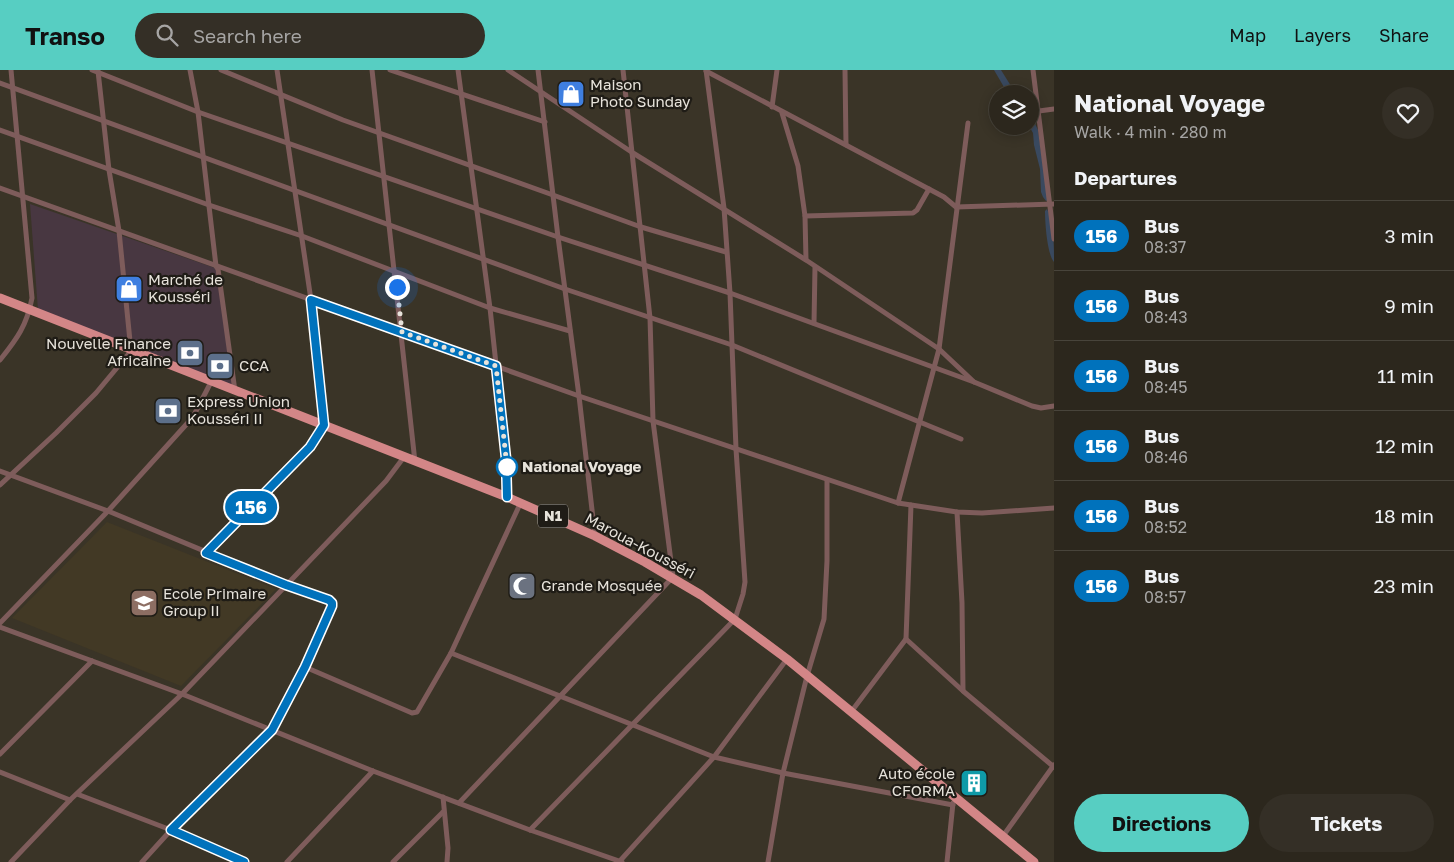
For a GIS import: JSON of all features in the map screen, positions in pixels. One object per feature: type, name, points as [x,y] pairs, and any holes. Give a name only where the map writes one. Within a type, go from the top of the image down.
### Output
[{"type":"highway","name":"Maroua-Kousséri","points":[[0,298],[131,351],[521,502],[595,536],[672,577],[735,619],[787,659],[1034,862]]},
{"type":"street","points":[[0,360],[19,336],[30,310],[32,298],[11,70]]},
{"type":"street","points":[[190,70],[198,112],[216,266],[218,269],[235,391]]},
{"type":"street","points":[[221,70],[343,120],[641,226],[726,252]]},
{"type":"street","points":[[206,553],[310,447],[324,425],[311,300],[277,70]]},
{"type":"street","points":[[372,70],[415,462]]},
{"type":"street","points":[[390,70],[545,122]]},
{"type":"street","points":[[458,70],[482,260],[490,308],[506,458],[507,497]]},
{"type":"street","points":[[508,70],[633,153],[806,260],[939,349],[974,382]]},
{"type":"street","points":[[538,70],[595,536]]},
{"type":"street","points":[[459,803],[672,577],[653,421],[650,318],[624,70]]},
{"type":"street","points":[[772,107],[777,70]]},
{"type":"street","points":[[845,70],[846,145]]},
{"type":"street","points":[[1033,70],[1035,85]]},
{"type":"street","points":[[0,485],[96,393],[131,351],[119,231],[96,71],[198,112],[558,237],[730,293],[814,323],[974,382],[1032,406],[1040,408],[1054,406]]},
{"type":"street","points":[[705,71],[944,197],[956,207],[1052,205]]},
{"type":"street","points":[[530,830],[735,619],[743,594],[745,582],[736,449],[730,293],[724,208],[705,71]]},
{"type":"street","points":[[0,83],[565,290],[732,345],[961,439]]},
{"type":"street","points":[[1054,109],[1039,110],[1052,205],[1054,239]]},
{"type":"street","points":[[782,113],[796,157],[805,216],[806,260]]},
{"type":"street","points":[[898,504],[939,349],[968,123]]},
{"type":"street","points":[[0,130],[109,170],[302,236],[490,308],[570,330]]},
{"type":"street","points":[[0,188],[579,396],[898,504],[957,512],[1003,512],[1054,508]]},
{"type":"street","points":[[805,216],[913,213],[917,210],[929,189]]},
{"type":"street","points":[[814,323],[815,267]]},
{"type":"street","points":[[0,623],[108,511],[193,417],[211,382]]},
{"type":"street","points":[[11,862],[70,800],[182,694],[386,481],[404,457]]},
{"type":"street","points":[[0,471],[108,511],[206,553],[329,600],[332,603],[305,667],[272,730],[171,830],[142,862]]},
{"type":"street","points":[[768,862],[783,773],[807,676],[824,619],[827,561],[827,480]]},
{"type":"street","points":[[305,667],[415,713],[420,709],[451,653],[521,502]]},
{"type":"street","points":[[851,713],[906,638],[911,505]]},
{"type":"street","points":[[957,512],[962,604],[963,691]]},
{"type":"street","points":[[0,626],[182,694],[373,772],[620,862],[714,757],[787,659]]},
{"type":"street","points":[[906,638],[963,691],[1054,766],[1002,836]]},
{"type":"street","points":[[451,653],[714,757],[783,773],[953,805]]},
{"type":"street","points":[[0,754],[92,661]]},
{"type":"street","points":[[0,772],[70,800]]},
{"type":"street","points":[[287,862],[373,772]]},
{"type":"street","points":[[77,794],[171,830],[244,862]]},
{"type":"street","points":[[947,862],[953,795]]},
{"type":"street","points":[[443,797],[448,848],[447,862]]},
{"type":"street","points":[[393,862],[443,812]]},
{"type":"shaded area","name":"Marché de Kousséri","points":[[30,204],[218,269],[234,388],[38,310]]},
{"type":"shaded area","name":"Ecole Primaire Group II","points":[[107,522],[276,589],[181,686],[12,618]]},
{"type":"water","points":[[994,70],[1001,70],[1010,85],[1003,85]]},
{"type":"water","points":[[1033,135],[1039,135],[1048,200],[1046,201],[1041,192],[1040,169]]},
{"type":"water","points":[[1047,209],[1054,242],[1054,262],[1050,252],[1045,223],[1045,211]]},
{"type":"bus line","name":"156","points":[[244,862],[171,830],[272,730],[305,667],[332,606],[329,600],[206,553],[310,447],[324,425],[311,300],[496,366],[506,458],[507,497]]},
{"type":"place","name":"Maison Photo Sunday","points":[[571,94]]},
{"type":"place","name":"Marché de Kousséri","points":[[129,289]]},
{"type":"place","name":"Nouvelle Finance Africaine","points":[[190,353]]},
{"type":"place","name":"CCA","points":[[220,366]]},
{"type":"place","name":"Express Union Kousséri II","points":[[168,411]]},
{"type":"place","name":"National Voyage","points":[[507,467]]},
{"type":"place","name":"Grande Mosquée","points":[[522,586]]},
{"type":"place","name":"Ecole Primaire Group II","points":[[144,603]]},
{"type":"place","name":"Auto école CFORMA","points":[[974,783]]},
{"type":"route","points":[[397,287],[402,332],[496,366],[507,467]]}]
